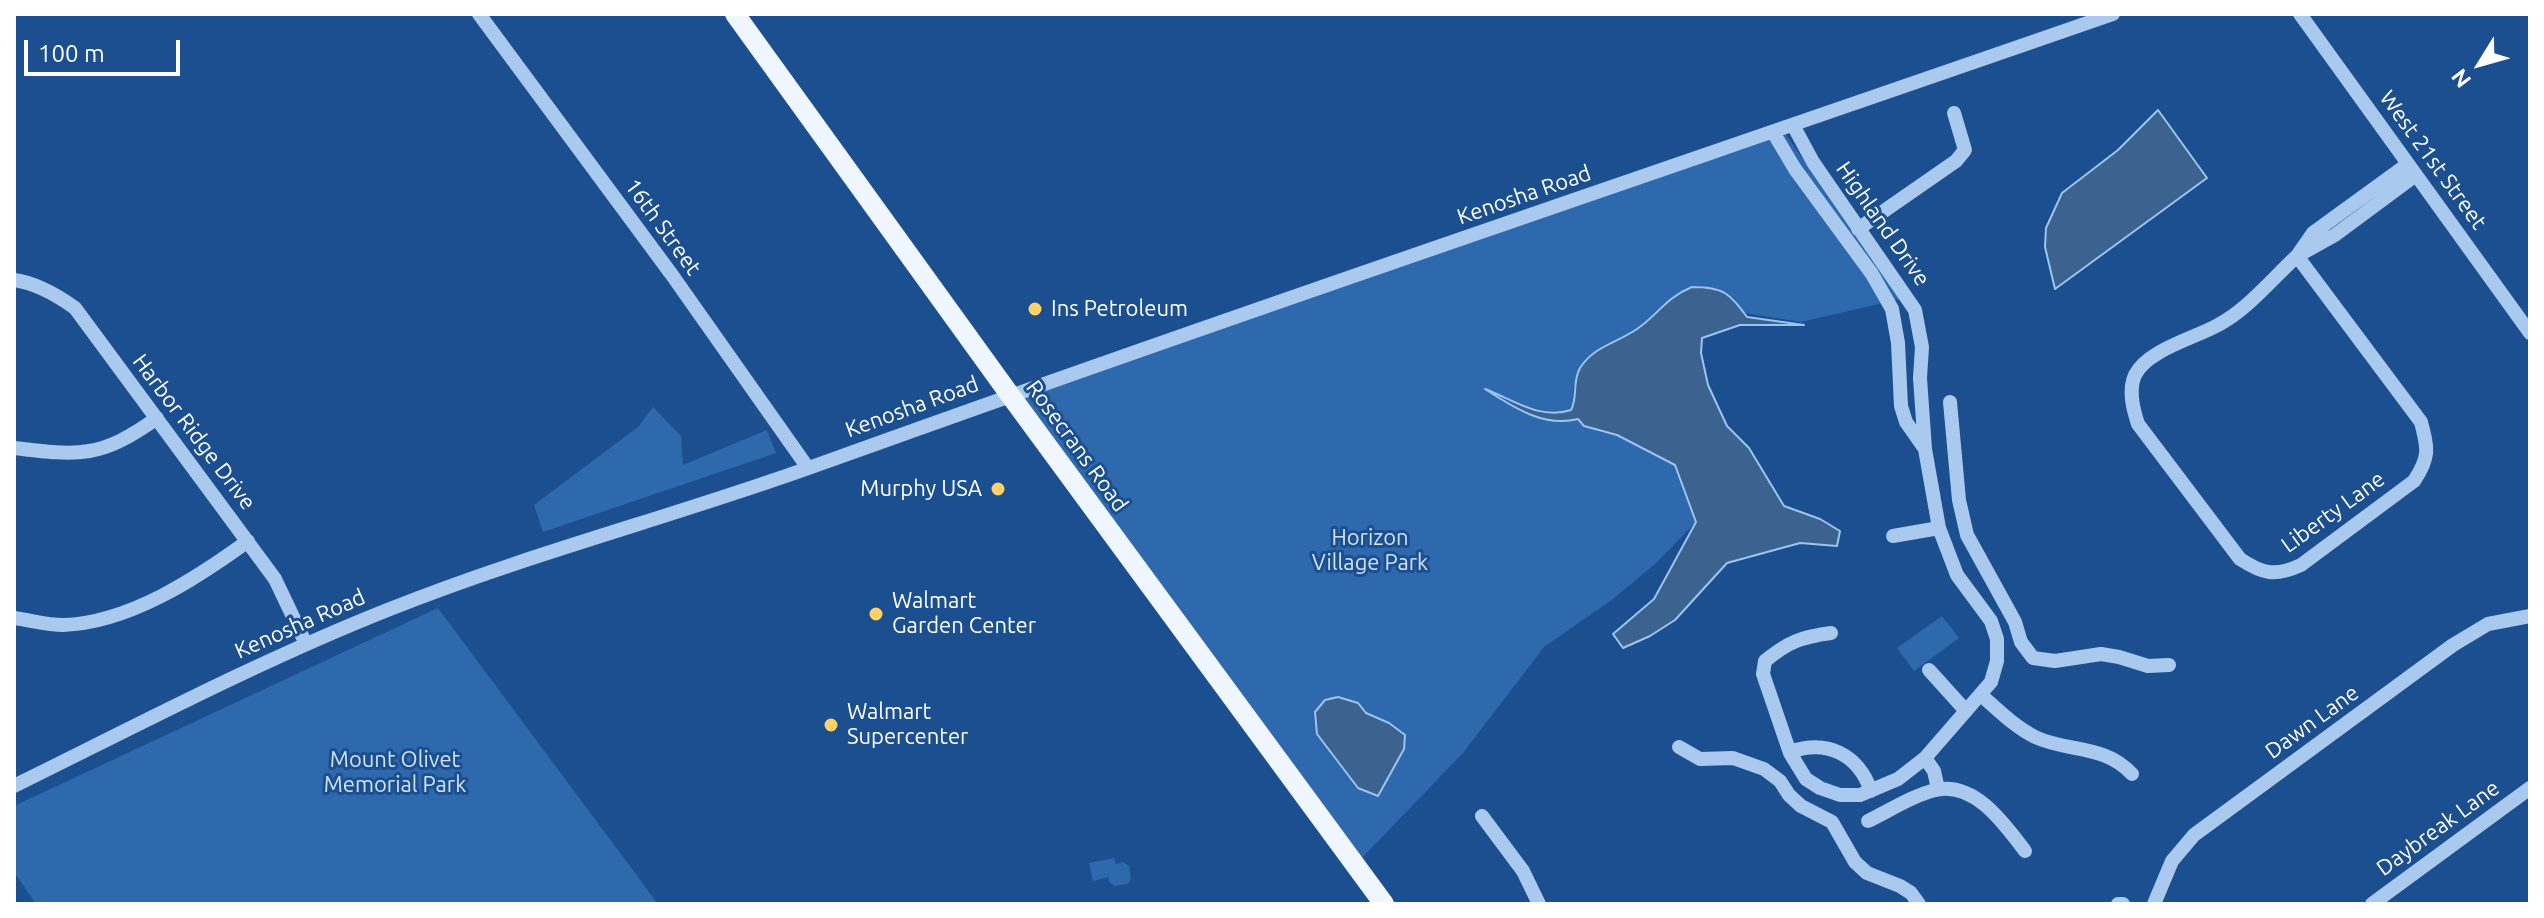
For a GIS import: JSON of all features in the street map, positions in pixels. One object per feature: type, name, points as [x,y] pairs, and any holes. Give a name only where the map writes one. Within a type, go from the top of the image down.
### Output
[{"type":"main road","name":"Rosecrans Road","points":[[735,14],[1384,904]]},
{"type":"street","name":"16th Street","points":[[479,14],[672,275],[808,468]]},
{"type":"street","name":"Kenosha Road","points":[[14,786],[255,667],[394,607],[502,568],[808,468],[1010,395],[2113,14]]},
{"type":"street","name":"West 21st Street","points":[[2300,14],[2530,333]]},
{"type":"street","points":[[1858,229],[1956,161],[1965,150],[1954,113]]},
{"type":"street","name":"Highland Drive","points":[[1793,125],[1813,162],[1915,310],[1922,347],[1920,378],[1925,449],[1939,528],[1957,575],[1991,621],[1997,639],[1997,661],[1991,682],[1925,758],[1898,779],[1860,795],[1840,795],[1820,788]]},
{"type":"street","name":"Highland Drive","points":[[1773,132],[1795,169],[1872,274],[1892,309],[1898,343],[1901,406],[1906,422],[1925,449]]},
{"type":"street","name":"Liberty Lane","points":[[2297,256],[2421,422],[2428,449],[2424,466],[2414,481],[2301,565],[2283,573],[2259,571],[2240,559],[2138,424],[2131,402],[2135,376],[2149,358],[2221,324],[2247,304],[2297,256],[2335,235],[2412,169]]},
{"type":"street","name":"Harbor Ridge Drive","points":[[14,280],[31,284],[75,308],[275,579],[306,644]]},
{"type":"street","points":[[1950,402],[1959,500],[1967,535],[2015,622],[2021,642],[2033,658],[2055,661],[2101,654],[2148,666],[2169,665]]},
{"type":"street","points":[[14,448],[61,454],[94,452],[130,438],[157,418]]},
{"type":"street","points":[[1893,536],[1939,528]]},
{"type":"street","points":[[14,618],[63,625],[126,612],[203,573],[248,541]]},
{"type":"street","points":[[1970,594],[1991,580]]},
{"type":"street","name":"Dawn Lane","points":[[2154,904],[2172,861],[2194,835],[2453,645],[2488,624],[2530,616]]},
{"type":"street","points":[[1807,809],[1820,788],[1806,779],[1790,752],[1763,674],[1765,661],[1785,645],[1807,636],[1831,633]]},
{"type":"street","points":[[1929,670],[1966,711]]},
{"type":"street","points":[[1981,695],[2017,726],[2036,737],[2060,746],[2103,752],[2132,774]]},
{"type":"street","points":[[1790,752],[1815,746],[1840,752],[1860,768],[1871,791]]},
{"type":"street","points":[[1679,747],[1700,759],[1733,758],[1764,769],[1780,781],[1789,795],[1832,822],[1855,862],[1867,873],[1900,886],[1911,893],[1919,904]]},
{"type":"street","points":[[1925,758],[1934,771],[1938,789]]},
{"type":"street","name":"Daybreak Lane","points":[[2372,904],[2530,788]]},
{"type":"street","points":[[1868,821],[1938,789],[1961,791],[2000,819],[2025,851]]},
{"type":"street","points":[[1482,816],[1523,871],[1539,904]]},
{"type":"green space","name":"Horizon Village Park","points":[[1782,129],[1900,299],[1801,322],[1744,313],[1733,297],[1637,330],[1602,346],[1573,388],[1574,406],[1571,410],[1539,412],[1509,398],[1540,419],[1578,419],[1600,432],[1617,435],[1675,464],[1696,522],[1655,564],[1613,599],[1544,647],[1463,753],[1356,864],[1010,395]]},
{"type":"green space","points":[[653,407],[681,436],[683,465],[767,430],[776,453],[543,532],[534,505],[638,427]]},
{"type":"green space","name":"Mount Olivet Memorial Park","points":[[438,608],[658,904],[36,904],[14,872],[14,806]]},
{"type":"green space","points":[[1942,616],[1959,638],[1914,671],[1897,648]]},
{"type":"green space","points":[[1114,858],[1116,864],[1123,862],[1129,866],[1131,879],[1128,884],[1115,886],[1108,877],[1093,881],[1089,863]]},
{"type":"shaded area","points":[[2158,110],[2207,178],[2055,289],[2045,247],[2046,228],[2062,193],[2118,150]]},
{"type":"shaded area","points":[[1692,287],[1712,288],[1725,293],[1747,317],[1804,325],[1740,325],[1702,338],[1701,353],[1708,385],[1727,426],[1749,448],[1784,506],[1820,519],[1840,531],[1837,546],[1800,543],[1727,563],[1675,620],[1623,648],[1613,634],[1654,599],[1696,522],[1675,465],[1617,435],[1584,426],[1578,419],[1553,421],[1529,414],[1485,389],[1537,411],[1571,410],[1578,373],[1586,361],[1599,350],[1637,329],[1675,296]]},
{"type":"shaded area","points":[[1338,697],[1358,703],[1366,713],[1389,723],[1405,735],[1404,749],[1378,796],[1358,788],[1317,734],[1315,712],[1325,700]]},
{"type":"place","name":"Ins Petroleum","points":[[1035,309]]},
{"type":"place","name":"Murphy USA","points":[[998,489]]},
{"type":"place","name":"Walmart Garden Center","points":[[876,614]]},
{"type":"place","name":"Walmart Supercenter","points":[[831,725]]}]
